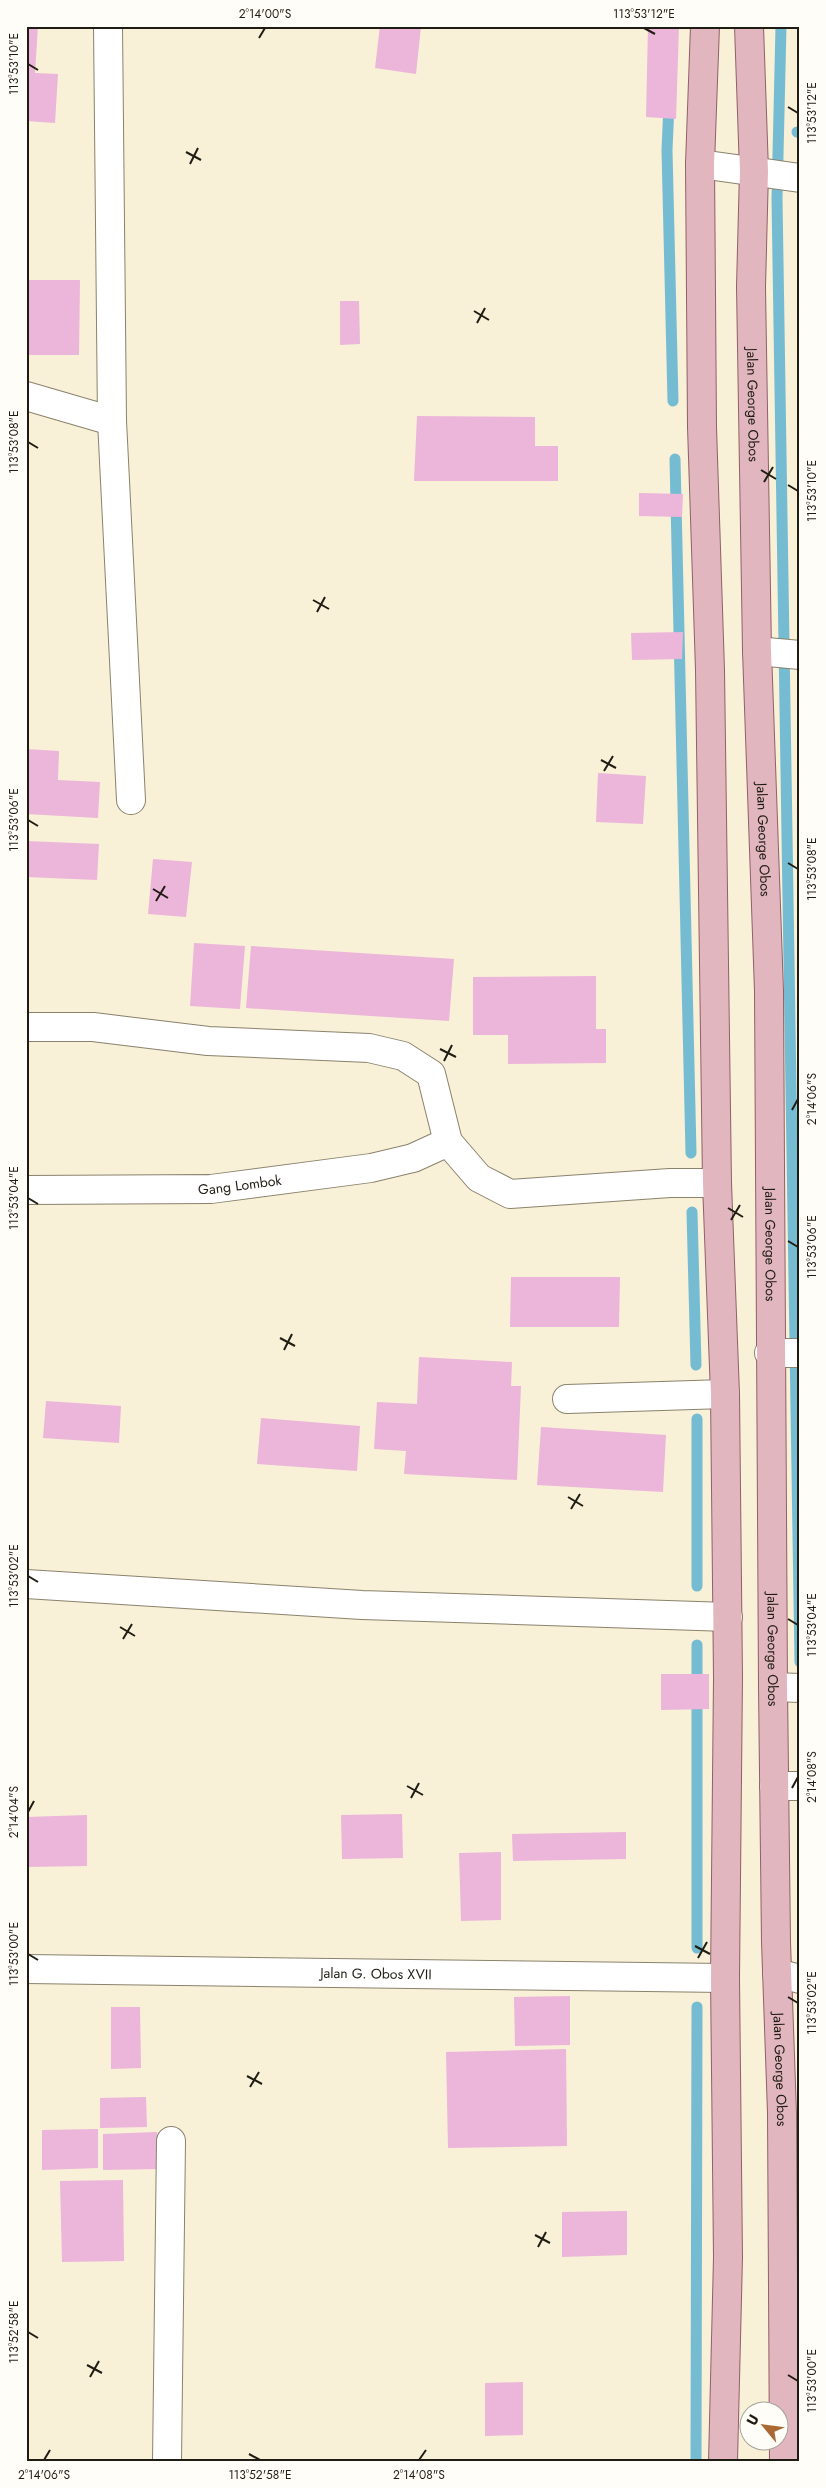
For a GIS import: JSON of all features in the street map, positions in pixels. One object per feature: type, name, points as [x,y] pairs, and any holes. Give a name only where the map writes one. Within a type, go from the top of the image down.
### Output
[{"type":"main road","points":[[705,26],[700,164],[702,427],[710,670],[717,1183],[725,1394],[728,1617],[725,1978],[728,2257],[723,2462]]},
{"type":"main road","name":"Jalan George Obos","points":[[748,26],[754,171],[751,287],[757,651],[769,991],[769,1353],[773,1687],[787,1786],[788,1976],[782,2113],[784,2462]]},
{"type":"street","points":[[108,26],[112,421],[131,800]]},
{"type":"street","points":[[700,164],[800,178]]},
{"type":"street","points":[[26,396],[112,421]]},
{"type":"street","points":[[757,651],[800,655]]},
{"type":"street","points":[[26,1027],[94,1027],[208,1041],[368,1048],[403,1056],[431,1074],[448,1142],[479,1178],[510,1194],[670,1182],[717,1183]]},
{"type":"street","name":"Gang Lombok","points":[[26,1190],[211,1189],[371,1168],[413,1158],[448,1142]]},
{"type":"street","points":[[769,1353],[800,1353]]},
{"type":"street","points":[[567,1399],[725,1394]]},
{"type":"street","points":[[26,1584],[362,1605],[728,1617]]},
{"type":"street","points":[[773,1687],[800,1688]]},
{"type":"street","name":"Jalan G. Obos XVII","points":[[26,1969],[725,1978]]},
{"type":"street","points":[[167,2462],[171,2141]]},
{"type":"building","points":[[26,26],[38,26],[35,73],[58,74],[55,123],[26,121]]},
{"type":"building","points":[[380,26],[421,26],[416,74],[375,68]]},
{"type":"building","points":[[648,26],[679,26],[676,119],[646,117]]},
{"type":"building","points":[[26,280],[80,280],[79,355],[26,355]]},
{"type":"building","points":[[340,301],[359,301],[360,344],[340,345]]},
{"type":"building","points":[[417,416],[535,417],[535,446],[558,446],[558,481],[414,481]]},
{"type":"building","points":[[639,493],[683,494],[682,517],[639,516]]},
{"type":"building","points":[[683,632],[682,659],[632,660],[631,633]]},
{"type":"building","points":[[26,749],[59,751],[58,780],[100,782],[98,818],[26,814]]},
{"type":"building","points":[[598,773],[646,776],[643,824],[596,822]]},
{"type":"building","points":[[26,841],[99,844],[97,880],[26,877]]},
{"type":"building","points":[[153,859],[192,862],[186,917],[148,914]]},
{"type":"building","points":[[194,943],[245,946],[240,1009],[190,1006]]},
{"type":"building","points":[[251,946],[454,959],[449,1021],[246,1008]]},
{"type":"building","points":[[596,976],[596,1029],[606,1029],[606,1063],[508,1064],[508,1035],[473,1035],[473,977]]},
{"type":"building","points":[[511,1277],[620,1277],[619,1327],[510,1327]]},
{"type":"building","points":[[419,1357],[512,1362],[511,1386],[521,1386],[517,1480],[404,1474],[406,1451],[374,1449],[377,1402],[417,1404]]},
{"type":"building","points":[[46,1401],[121,1406],[119,1443],[43,1438]]},
{"type":"building","points":[[261,1418],[360,1426],[357,1471],[257,1464]]},
{"type":"building","points":[[541,1427],[666,1435],[663,1492],[537,1485]]},
{"type":"building","points":[[661,1674],[709,1674],[709,1709],[661,1710]]},
{"type":"building","points":[[402,1814],[403,1858],[342,1859],[341,1815]]},
{"type":"building","points":[[87,1815],[87,1866],[26,1867],[26,1817]]},
{"type":"building","points":[[626,1832],[626,1859],[513,1861],[512,1834]]},
{"type":"building","points":[[501,1852],[501,1920],[461,1921],[459,1853]]},
{"type":"building","points":[[570,1996],[570,2045],[515,2046],[514,1997]]},
{"type":"building","points":[[111,2007],[140,2007],[141,2068],[111,2069]]},
{"type":"building","points":[[566,2049],[567,2146],[448,2148],[446,2052]]},
{"type":"building","points":[[146,2097],[147,2127],[100,2128],[100,2098]]},
{"type":"building","points":[[98,2129],[98,2168],[42,2170],[42,2130]]},
{"type":"building","points":[[157,2132],[158,2169],[103,2170],[103,2134]]},
{"type":"building","points":[[123,2180],[124,2261],[62,2262],[60,2181]]},
{"type":"building","points":[[627,2211],[627,2255],[562,2257],[562,2212]]},
{"type":"building","points":[[523,2382],[523,2435],[485,2436],[485,2383]]},
{"type":"waterway","points":[[781,26],[777,198],[800,1662]]},
{"type":"waterway","points":[[669,105],[667,150],[673,401]]},
{"type":"waterway","points":[[675,459],[691,1153]]},
{"type":"waterway","points":[[692,1212],[696,1365]]},
{"type":"waterway","points":[[697,1419],[697,1586]]},
{"type":"waterway","points":[[697,1645],[697,1948]]},
{"type":"waterway","points":[[696,2462],[697,2007]]}]
